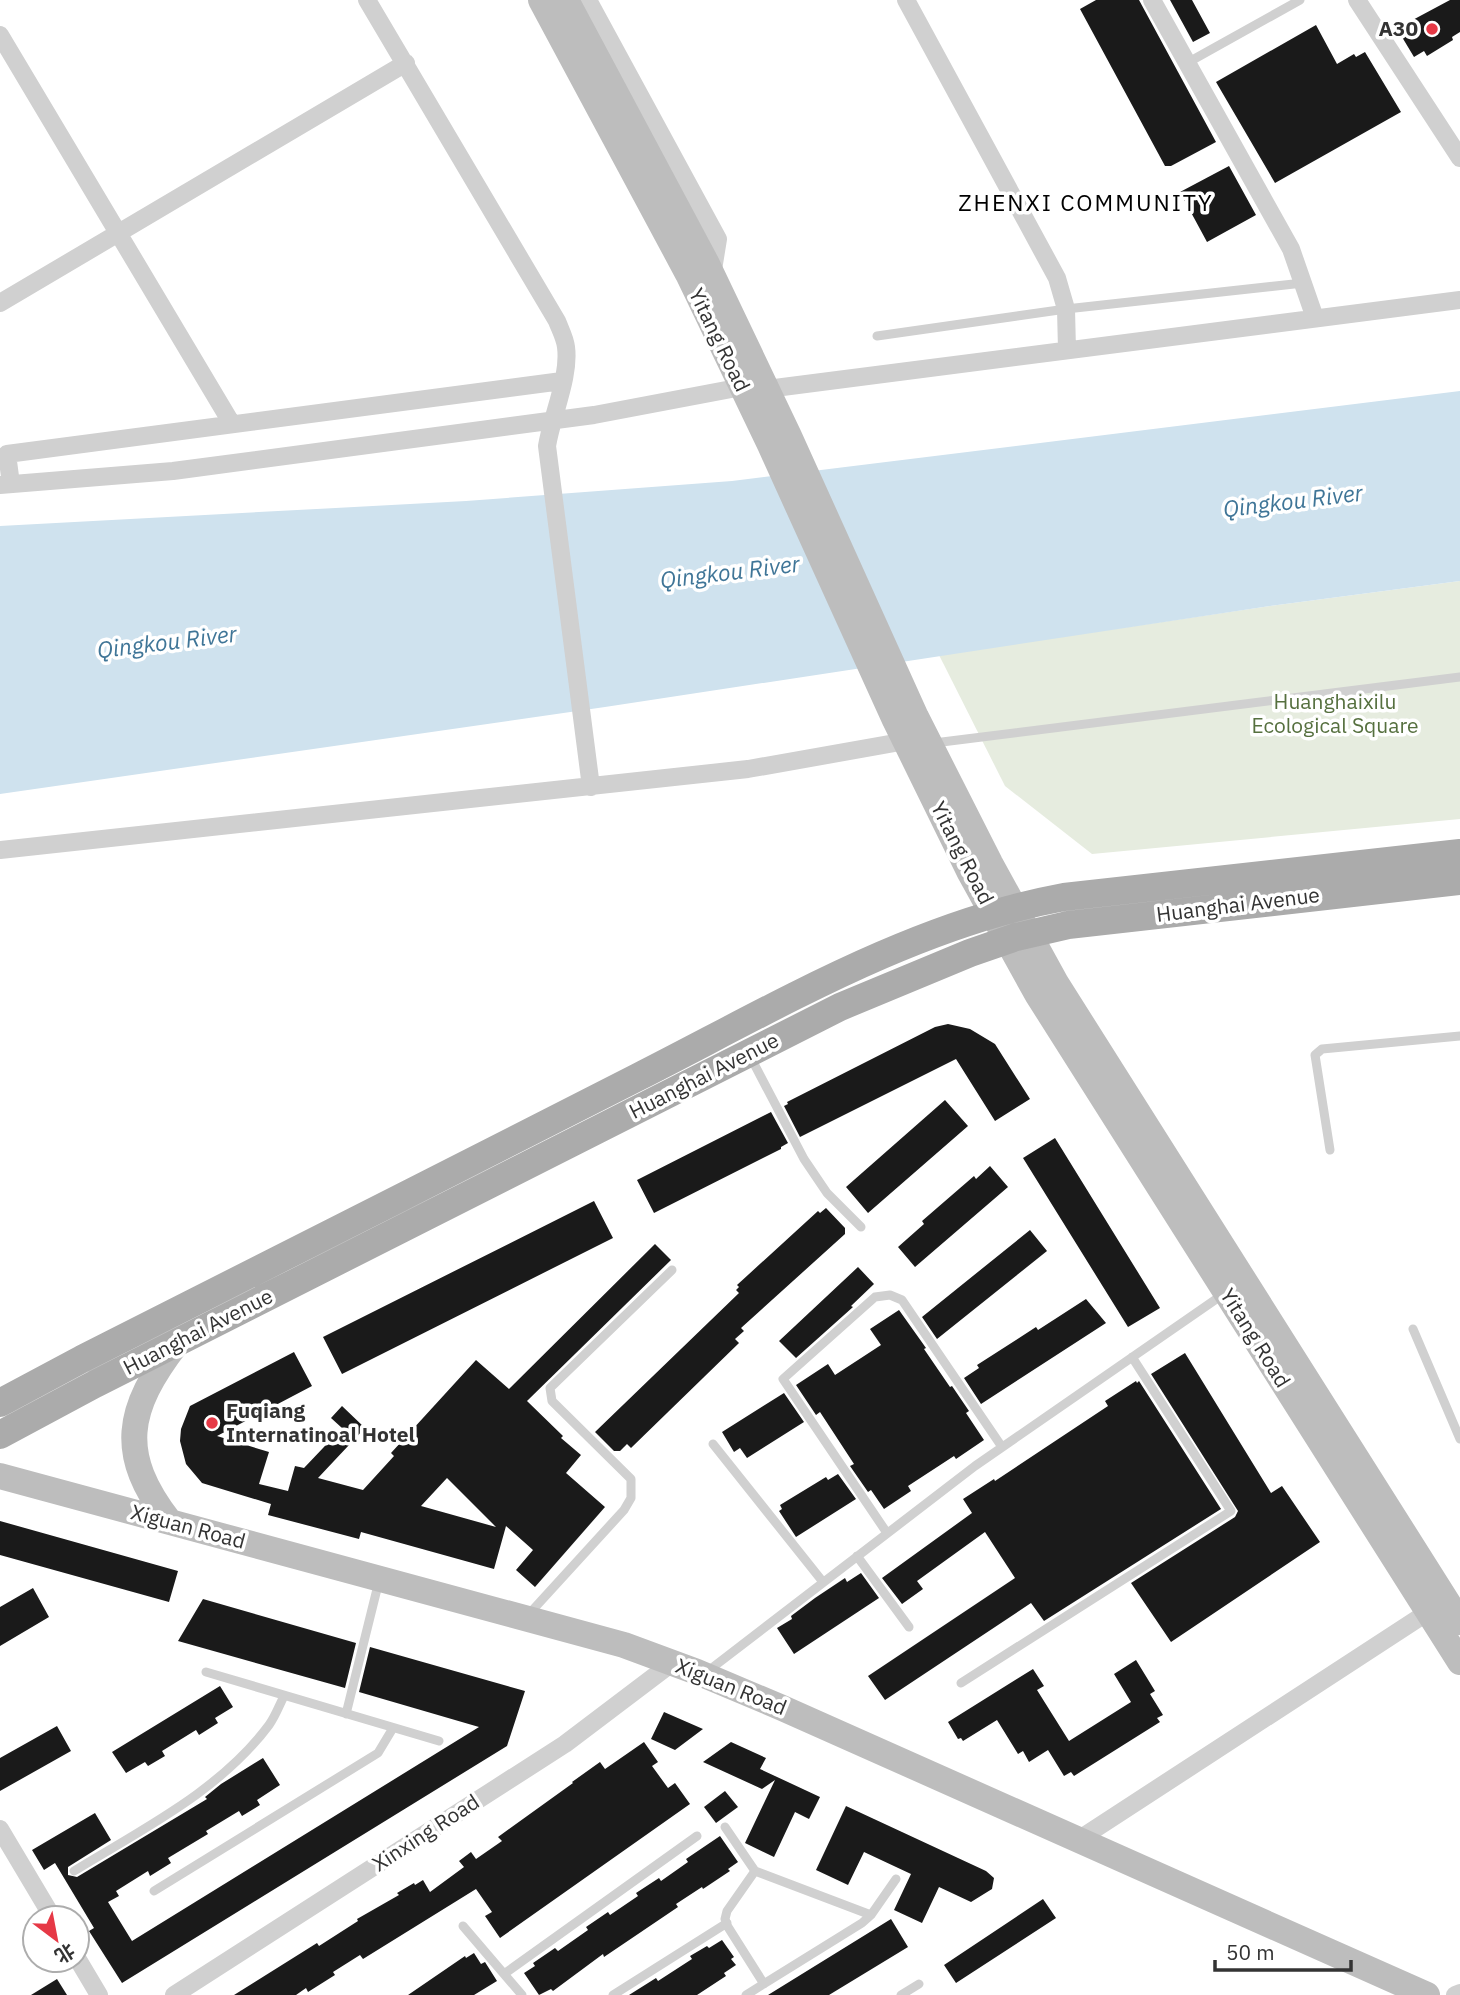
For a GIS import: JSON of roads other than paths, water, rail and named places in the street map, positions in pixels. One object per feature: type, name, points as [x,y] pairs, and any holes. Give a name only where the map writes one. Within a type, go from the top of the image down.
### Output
[{"type":"main road","name":"Yitang Road","points":[[541,0],[688,274],[760,400]]},
{"type":"main road","name":"Yitang Road","points":[[586,5],[712,276],[760,400],[911,730],[1018,937],[1044,1005],[1226,1292],[1450,1611]]},
{"type":"main road","name":"Huanghai Avenue","points":[[0,1403],[827,981],[908,946],[1004,912],[1064,897],[1460,853]]},
{"type":"main road","name":"Huanghai Avenue","points":[[0,1435],[748,1053],[918,972],[1018,937],[1068,925],[1460,881]]},
{"type":"main road","name":"Yitang Road","points":[[1018,937],[1056,983],[1450,1611],[1460,1662]]},
{"type":"main road","points":[[170,1522],[151,1498],[142,1479],[135,1456],[134,1429],[142,1401],[155,1372],[177,1343]]},
{"type":"main road","name":"Xiguan Road","points":[[0,1476],[624,1645],[704,1675],[1427,1995]]},
{"type":"street","points":[[368,0],[557,321],[565,343],[566,370],[551,421],[547,446],[591,787]]},
{"type":"street","points":[[906,0],[1057,278],[1066,309],[1067,351]]},
{"type":"street","points":[[1152,0],[1291,248],[1315,318]]},
{"type":"street","points":[[1357,0],[1460,158]]},
{"type":"street","points":[[0,34],[232,424]]},
{"type":"street","points":[[0,303],[406,63]]},
{"type":"street","points":[[562,381],[7,454],[5,484],[173,471],[594,415],[760,400],[1067,351],[1460,300]]},
{"type":"street","points":[[0,850],[748,769],[911,730]]},
{"type":"street","points":[[1078,1840],[1450,1611]]},
{"type":"street","name":"Xinxing Road","points":[[174,1995],[565,1744],[672,1663]]},
{"type":"street","points":[[0,1829],[45,1904]]},
{"type":"street","points":[[87,1974],[99,1995]]},
{"type":"street","points":[[1455,1995],[1460,1993]]},
{"type":"lane","points":[[1187,63],[1300,0]]},
{"type":"lane","points":[[877,336],[1066,309],[1303,283]]},
{"type":"lane","points":[[911,730],[1460,677]]},
{"type":"lane","points":[[1330,1150],[1315,1055],[1322,1049],[1460,1036]]},
{"type":"lane","points":[[748,1053],[804,1159],[827,1193],[861,1227]]},
{"type":"lane","points":[[525,1618],[624,1510],[631,1498],[631,1479],[552,1401],[550,1388],[672,1270]]},
{"type":"lane","points":[[704,1675],[823,1581],[1002,1447],[1226,1292]]},
{"type":"lane","points":[[887,1533],[783,1379],[875,1297],[890,1295],[902,1300],[1002,1447]]},
{"type":"lane","points":[[1413,1329],[1460,1438]]},
{"type":"lane","points":[[961,1684],[1231,1511],[1132,1357]]},
{"type":"lane","points":[[713,1444],[823,1581]]},
{"type":"lane","points":[[857,1556],[909,1627]]},
{"type":"lane","points":[[346,1714],[380,1579]]},
{"type":"lane","points":[[206,1672],[439,1741]]},
{"type":"lane","points":[[74,1871],[194,1796],[229,1768],[271,1723],[284,1696]]},
{"type":"lane","points":[[154,1891],[378,1753],[393,1728]]},
{"type":"lane","points":[[724,1827],[755,1871],[871,1915]]},
{"type":"lane","points":[[504,1974],[697,1836]]},
{"type":"lane","points":[[755,1871],[727,1911],[726,1923],[764,1984]]},
{"type":"lane","points":[[747,1995],[862,1923],[871,1915],[896,1879]]},
{"type":"lane","points":[[612,1995],[726,1923]]},
{"type":"lane","points":[[463,1926],[522,1995]]},
{"type":"lane","points":[[901,1995],[919,1984]]},
{"type":"water","name":"Qingkou River","points":[[1460,391],[1460,581],[1270,606],[605,707],[0,794],[0,526],[466,501],[732,481]]},
{"type":"place","name":"A30","points":[[1432,29]]},
{"type":"place","name":"Fuqiang Internatinoal Hotel","points":[[212,1423]]},
{"type":"district","name":"ZHENXI COMMUNITY","points":[[1086,203]]},
{"type":"park label","name":"Huanghaixilu Ecological Square","points":[[1335,714]]}]
